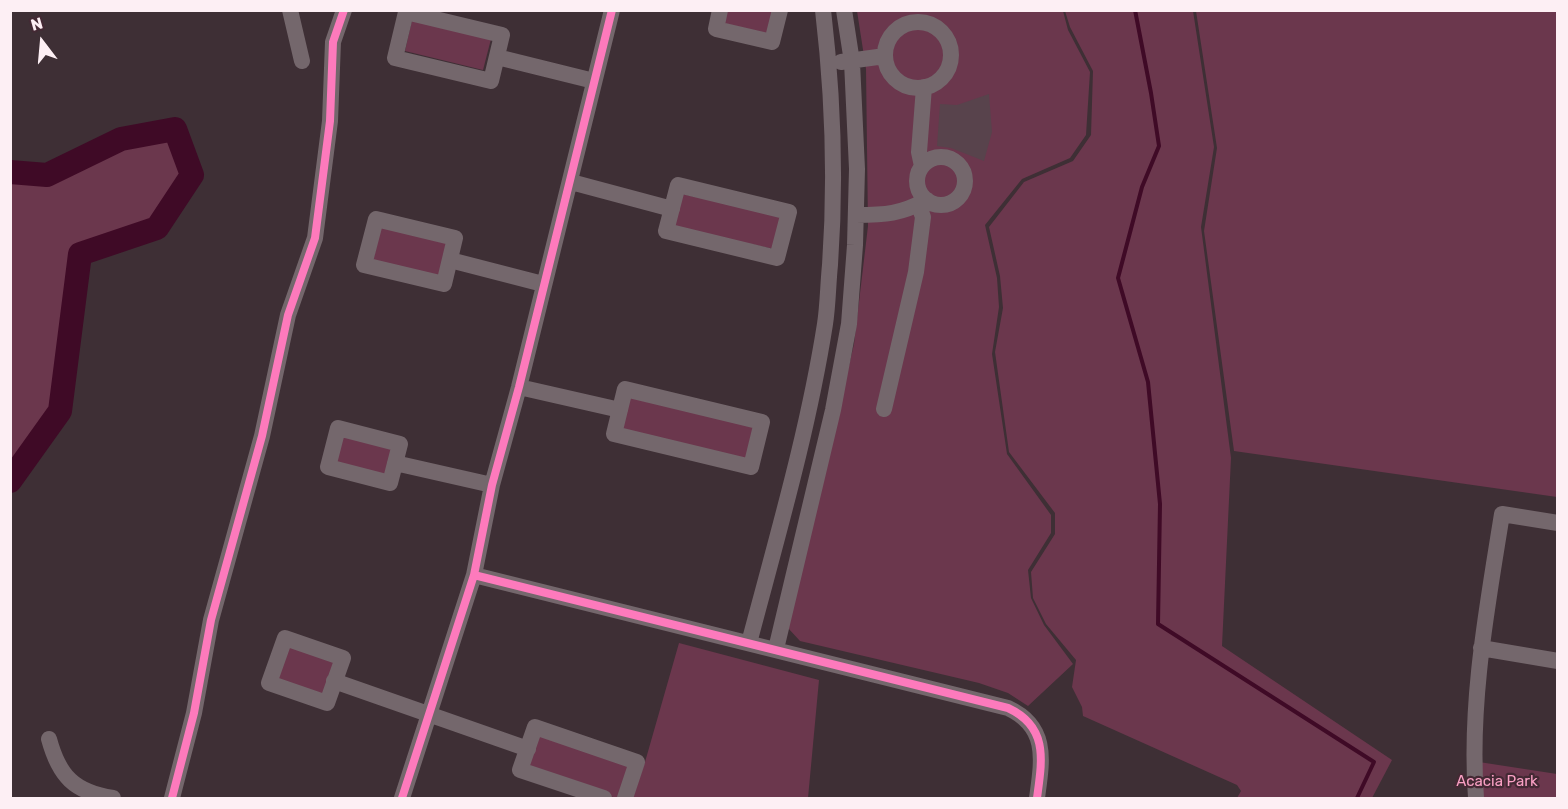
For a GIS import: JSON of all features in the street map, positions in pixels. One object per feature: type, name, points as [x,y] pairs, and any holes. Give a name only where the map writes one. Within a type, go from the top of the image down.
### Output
[{"type":"street","points":[[290,10],[302,61]]},
{"type":"street","points":[[172,798],[194,712],[211,620],[262,436],[288,315],[315,238],[330,121],[333,42],[344,10]]},
{"type":"street","points":[[402,798],[474,575],[492,485],[571,182],[612,10]]},
{"type":"street","points":[[720,10],[716,28],[772,42],[780,10]]},
{"type":"street","points":[[749,643],[807,416],[825,321],[831,243],[833,169],[829,62],[823,10]]},
{"type":"street","points":[[776,649],[833,410],[849,324],[857,169],[852,62],[844,10]]},
{"type":"street","points":[[406,12],[502,35],[497,57],[491,81],[395,58],[406,12]]},
{"type":"street","points":[[927,16],[948,41],[951,61],[947,70],[933,84],[914,87],[897,80],[887,65],[885,56],[890,37],[897,30],[927,16]]},
{"type":"street","points":[[829,62],[852,62],[885,56]]},
{"type":"street","points":[[497,57],[594,81]]},
{"type":"street","points":[[884,410],[916,272],[923,218],[922,202],[916,182],[922,166],[919,152],[924,87]]},
{"type":"street","points":[[856,215],[907,211],[922,202],[937,204],[953,201],[963,189],[964,174],[960,167],[949,159],[934,158],[922,166]]},
{"type":"street","points":[[571,182],[672,209]]},
{"type":"street","points":[[678,185],[789,212],[777,258],[666,231],[672,209],[678,185]]},
{"type":"street","points":[[376,219],[455,238],[450,260],[444,284],[364,265],[376,219]]},
{"type":"street","points":[[450,260],[543,284]]},
{"type":"street","points":[[519,387],[620,410]]},
{"type":"street","points":[[625,389],[762,422],[751,467],[614,434],[620,410],[625,389]]},
{"type":"street","points":[[338,428],[400,444],[395,463],[390,483],[328,467],[338,428]]},
{"type":"street","points":[[395,463],[492,485]]},
{"type":"street","points":[[1476,798],[1473,763],[1481,648],[1502,514],[1557,523]]},
{"type":"street","points":[[474,575],[1008,708],[1020,714],[1039,740],[1042,760],[1037,798]]},
{"type":"street","points":[[285,638],[343,658],[334,681],[327,703],[269,683],[285,638]]},
{"type":"street","points":[[1481,648],[1557,661]]},
{"type":"street","points":[[334,681],[528,749]]},
{"type":"street","points":[[604,798],[520,770],[535,727],[637,762],[625,798]]},
{"type":"street","points":[[50,739],[54,755],[67,776],[78,788],[93,795],[112,798]]},
{"type":"green space","points":[[725,11],[775,11],[769,35],[722,24]]},
{"type":"green space","points":[[857,11],[1063,11],[1068,30],[1090,72],[1086,135],[1070,158],[1022,179],[985,225],[997,278],[999,307],[992,354],[1007,454],[1051,515],[1051,533],[1028,570],[1031,598],[1044,625],[1073,664],[1028,706],[1008,693],[979,683],[800,641],[788,628],[854,344],[868,226],[866,69]]},
{"type":"green space","points":[[1065,11],[1193,11],[1214,147],[1201,227],[1231,458],[1222,646],[1392,760],[1372,798],[1237,798],[1241,791],[1237,785],[1083,716],[1082,707],[1072,687],[1076,660],[1046,624],[1033,598],[1031,572],[1055,534],[1055,513],[1009,452],[995,352],[1003,308],[1000,276],[989,227],[1024,182],[1073,161],[1091,135],[1093,71],[1070,27]]},
{"type":"green space","points":[[1196,11],[1557,11],[1557,497],[1234,451],[1204,231],[1217,148]]},
{"type":"green space","points":[[412,20],[491,39],[483,70],[405,51]]},
{"type":"green space","points":[[175,129],[192,175],[157,228],[80,254],[60,411],[11,481],[11,172],[47,175],[121,139]]},
{"type":"green space","points":[[682,194],[782,215],[774,249],[674,228]]},
{"type":"green space","points":[[381,226],[449,243],[441,278],[373,261]]},
{"type":"green space","points":[[628,395],[756,425],[749,462],[619,432]]},
{"type":"green space","points":[[340,431],[396,444],[389,478],[332,465]]},
{"type":"green space","points":[[286,642],[339,660],[326,700],[272,682]]},
{"type":"green space","points":[[679,643],[819,680],[808,798],[631,798],[645,762]]},
{"type":"green space","points":[[537,731],[634,763],[621,798],[525,768]]},
{"type":"green space","name":"Acacia Park","points":[[1479,762],[1557,774],[1557,798],[1482,798]]},
{"type":"building","points":[[989,94],[992,132],[984,161],[951,148],[937,146],[940,104],[957,105]]},
{"type":"waterway","points":[[1135,10],[1159,146],[1142,187],[1118,278],[1148,382],[1160,504],[1158,624],[1374,762],[1357,798]]},
{"type":"waterway","points":[[10,172],[47,175],[121,139],[175,129],[192,175],[157,228],[80,254],[60,411],[10,481]]},
{"type":"cycle path","points":[[172,798],[194,713],[211,620],[262,436],[288,315],[315,238],[330,121],[333,42],[344,10]]},
{"type":"cycle path","points":[[402,798],[474,575],[492,485],[519,387],[612,10]]},
{"type":"cycle path","points":[[474,575],[1008,708],[1031,725],[1037,735],[1041,758],[1037,798]]}]
